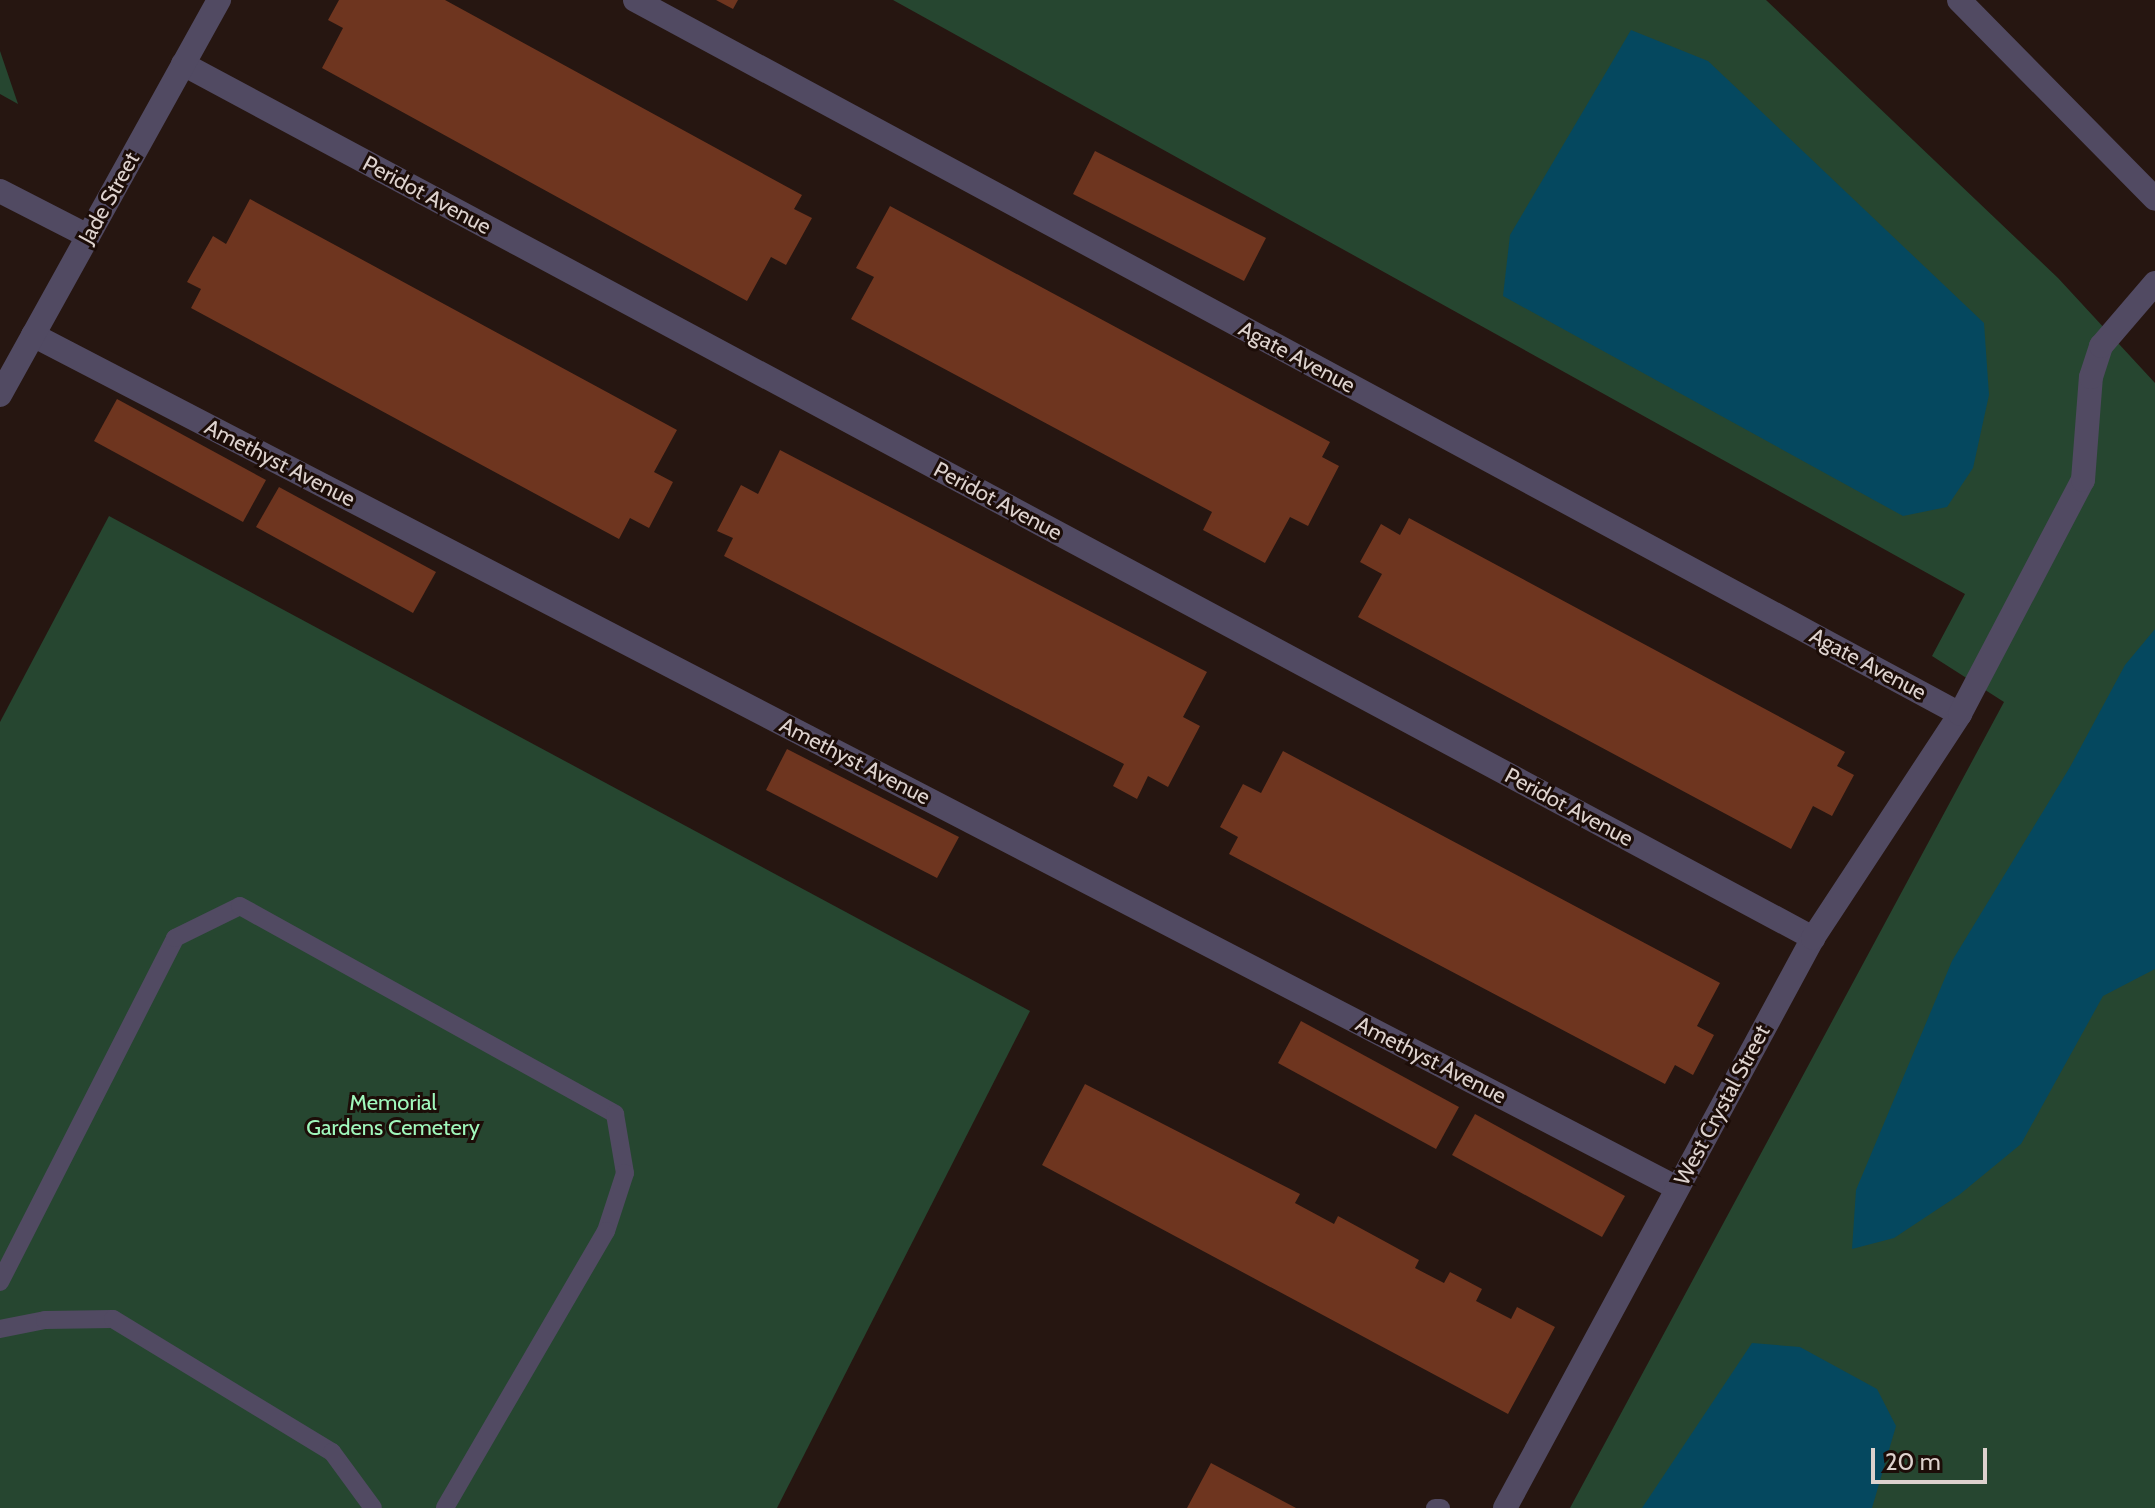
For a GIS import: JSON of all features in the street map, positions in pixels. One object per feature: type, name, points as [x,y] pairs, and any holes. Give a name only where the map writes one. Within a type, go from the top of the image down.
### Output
[{"type":"street","name":"Jade Street","points":[[0,395],[219,0]]},
{"type":"street","name":"Agate Avenue","points":[[635,0],[1960,714]]},
{"type":"street","points":[[1959,0],[2155,199]]},
{"type":"street","name":"Peridot Avenue","points":[[183,64],[1813,938]]},
{"type":"street","points":[[0,191],[88,236]]},
{"type":"street","name":"West Crystal Street","points":[[1505,1508],[1813,938],[1960,714],[2083,480],[2091,377],[2101,346],[2155,283]]},
{"type":"street","name":"Amethyst Avenue","points":[[33,335],[1677,1188]]},
{"type":"lane","points":[[0,1282],[175,938],[240,906],[615,1114],[625,1173],[606,1231],[445,1508]]},
{"type":"lane","points":[[0,1329],[45,1320],[113,1319],[332,1452],[373,1508]]},
{"type":"green space","points":[[893,0],[1766,0],[2058,278],[2155,383],[2155,1508],[1570,1508],[2004,702],[1932,656],[1965,594]]},
{"type":"green space","points":[[0,51],[18,104],[0,94]]},
{"type":"green space","name":"Memorial Gardens Cemetery","points":[[109,516],[1030,1011],[777,1508],[0,1508],[0,722]]},
{"type":"water","points":[[1631,30],[1708,61],[1984,323],[1989,395],[1973,468],[1947,507],[1903,516],[1503,296],[1510,235]]},
{"type":"water","points":[[2155,629],[2155,969],[2103,996],[2021,1144],[1959,1195],[1894,1238],[1852,1249],[1856,1190],[1952,961],[2070,767],[2125,665]]},
{"type":"water","points":[[1752,1343],[1800,1347],[1877,1389],[1896,1426],[1872,1508],[1642,1508]]},
{"type":"building","points":[[339,0],[445,0],[802,195],[794,209],[812,218],[786,265],[771,257],[747,301],[322,68],[343,28],[328,20]]},
{"type":"building","points":[[716,0],[738,0],[733,9]]},
{"type":"building","points":[[1095,151],[1266,238],[1244,281],[1073,194]]},
{"type":"building","points":[[250,199],[677,430],[654,472],[673,482],[649,528],[630,518],[619,539],[191,308],[201,289],[187,282],[213,236],[226,244]]},
{"type":"building","points":[[890,206],[1330,442],[1322,457],[1339,466],[1308,526],[1290,517],[1265,563],[1203,530],[1212,512],[851,319],[874,277],[856,268]]},
{"type":"building","points":[[117,399],[266,480],[243,522],[94,441]]},
{"type":"building","points":[[780,450],[1207,672],[1183,717],[1200,726],[1168,787],[1148,776],[1137,799],[1113,786],[1124,764],[724,556],[733,538],[717,531],[741,485],[758,494]]},
{"type":"building","points":[[279,487],[436,572],[413,613],[256,527]]},
{"type":"building","points":[[1409,518],[1845,752],[1837,766],[1854,775],[1832,816],[1813,806],[1791,849],[1358,617],[1382,574],[1360,562],[1381,524],[1400,535]]},
{"type":"building","points":[[787,749],[959,837],[937,878],[766,790]]},
{"type":"building","points":[[1283,751],[1720,983],[1697,1026],[1714,1035],[1693,1075],[1675,1065],[1665,1084],[1229,854],[1238,837],[1220,827],[1243,784],[1261,793]]},
{"type":"building","points":[[1301,1021],[1459,1107],[1436,1149],[1278,1063]]},
{"type":"building","points":[[1085,1084],[1300,1194],[1295,1203],[1334,1224],[1338,1216],[1419,1260],[1415,1268],[1444,1283],[1450,1272],[1482,1289],[1476,1301],[1511,1319],[1517,1307],[1555,1327],[1508,1414],[1042,1165]]},
{"type":"building","points":[[1475,1114],[1625,1196],[1602,1237],[1452,1155]]},
{"type":"building","points":[[1211,1463],[1296,1508],[1187,1508]]}]
